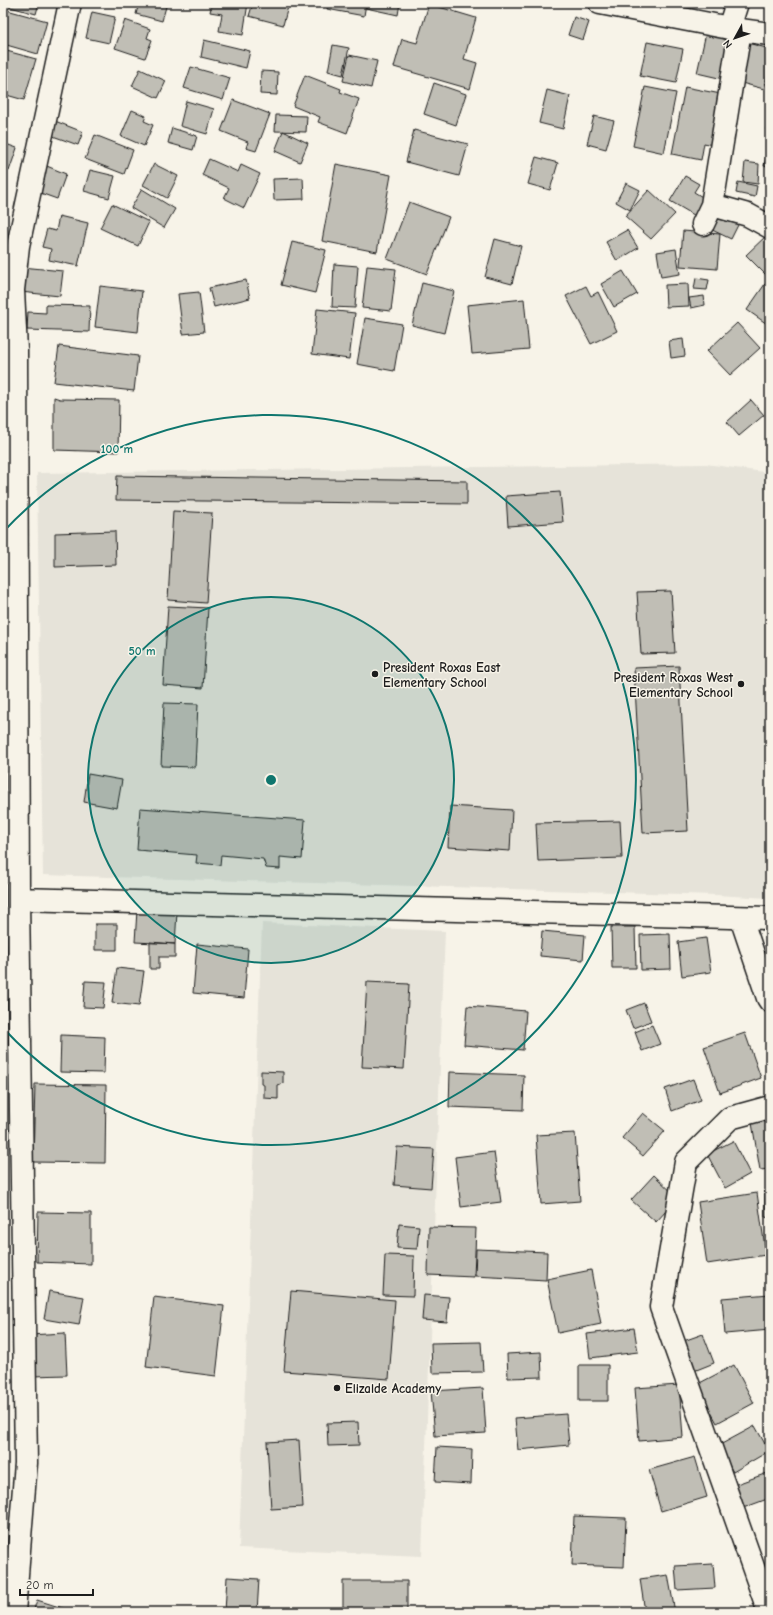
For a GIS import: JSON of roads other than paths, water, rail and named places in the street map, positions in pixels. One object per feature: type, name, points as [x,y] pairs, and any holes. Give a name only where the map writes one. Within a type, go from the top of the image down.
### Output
[{"type":"street","points":[[14,1612],[26,1463],[11,924],[18,899],[8,289],[70,3]]},
{"type":"street","points":[[600,3],[734,29],[770,34]]},
{"type":"street","points":[[737,3],[708,215],[748,215],[770,227]]},
{"type":"street","points":[[18,899],[770,918]]},
{"type":"street","points":[[741,918],[770,1001]]},
{"type":"street","points":[[769,1612],[661,1307],[686,1162],[730,1118],[770,1107]]},
{"type":"place","name":"President Roxas East Elementary School","points":[[375,674]]},
{"type":"place","name":"President Roxas West Elementary School","points":[[741,684]]},
{"type":"place","name":"Elizalde Academy","points":[[337,1388]]}]
